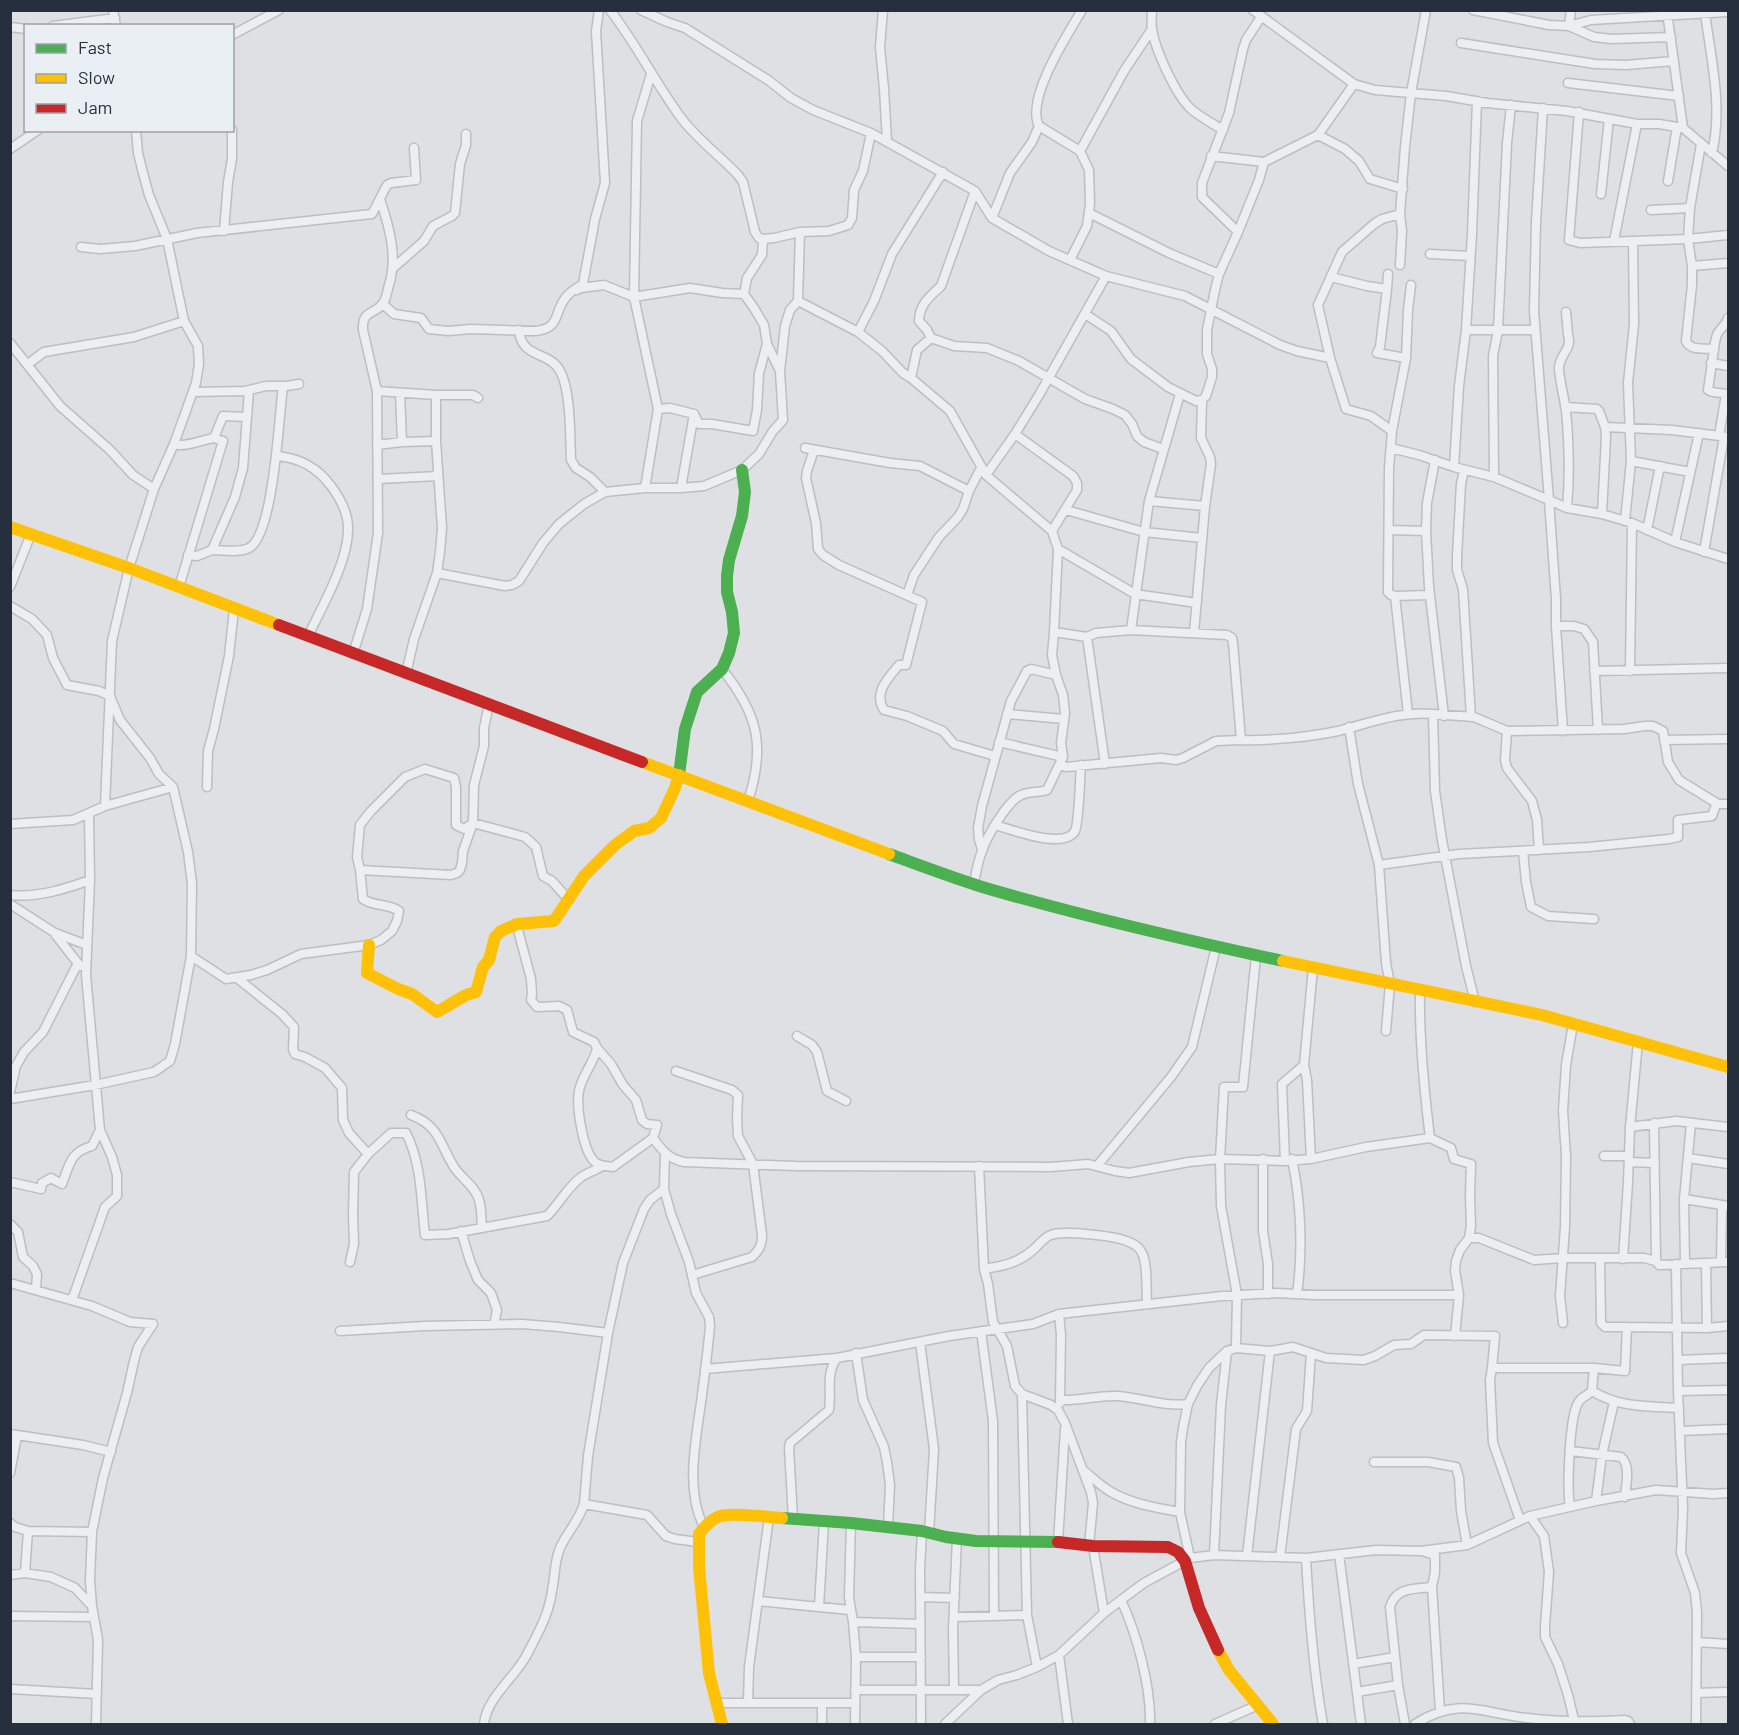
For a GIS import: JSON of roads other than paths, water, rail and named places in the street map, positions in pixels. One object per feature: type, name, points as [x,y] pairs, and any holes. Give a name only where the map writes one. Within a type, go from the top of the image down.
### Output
[{"type":"street","points":[[234,34],[279,10]]},
{"type":"street","points":[[383,304],[394,314],[421,318],[429,329],[536,332],[547,330],[554,323],[566,297],[583,284],[595,219],[605,183],[596,31],[599,10]]},
{"type":"street","points":[[610,10],[626,30],[651,74],[684,121],[738,175],[742,182],[755,232],[759,238],[800,232],[829,231],[848,225],[852,218],[854,190],[863,171],[871,133]]},
{"type":"street","points":[[641,10],[686,28],[768,80],[791,98],[813,110],[871,133],[943,172],[975,191],[992,218],[1027,239],[1106,276],[1185,296],[1280,345],[1330,358]]},
{"type":"street","points":[[884,10],[880,47],[887,141]]},
{"type":"street","points":[[1070,260],[1087,226],[1090,204],[1089,170],[1080,151],[1039,126],[1035,116],[1047,72],[1082,10]]},
{"type":"street","points":[[1152,10],[1152,29],[1157,51],[1185,103],[1223,130]]},
{"type":"street","points":[[1252,10],[1354,84],[1375,90],[1579,112],[1637,124],[1680,127],[1728,166]]},
{"type":"street","points":[[1400,265],[1402,231],[1400,214],[1411,93],[1426,10]]},
{"type":"street","points":[[1473,10],[1549,25],[1569,26],[1591,20],[1668,13],[1728,12]]},
{"type":"street","points":[[1569,26],[1571,10]]},
{"type":"street","points":[[1668,13],[1679,96],[1680,127],[1668,181]]},
{"type":"street","points":[[1705,13],[1718,119],[1712,153]]},
{"type":"street","points":[[1238,232],[1202,197],[1202,183],[1231,106],[1246,40],[1261,16]]},
{"type":"street","points":[[68,24],[115,18]]},
{"type":"street","points":[[1569,26],[1594,37],[1603,38],[1671,37]]},
{"type":"street","points":[[1080,151],[1130,62],[1152,29]]},
{"type":"street","points":[[1461,43],[1595,64],[1626,65],[1674,61]]},
{"type":"street","points":[[645,488],[658,409],[634,297],[637,121],[651,74]]},
{"type":"street","points":[[1211,156],[1264,162],[1318,135],[1354,84]]},
{"type":"street","points":[[1568,84],[1679,96]]},
{"type":"street","points":[[1454,467],[1459,386],[1467,330],[1477,101]]},
{"type":"street","points":[[1494,477],[1493,356],[1498,330],[1507,143],[1511,105]]},
{"type":"street","points":[[1543,108],[1535,251],[1535,330],[1545,432],[1563,731]]},
{"type":"street","points":[[1579,112],[1569,240],[1580,243],[1688,239],[1728,235]]},
{"type":"street","points":[[1601,194],[1609,118]]},
{"type":"street","points":[[1614,241],[1637,124]]},
{"type":"street","points":[[992,218],[1010,173],[1032,142],[1039,126]]},
{"type":"street","points":[[10,150],[35,132]]},
{"type":"street","points":[[105,806],[112,641],[129,568],[154,489],[193,392],[199,364],[198,346],[184,321],[167,239],[142,173],[136,132]]},
{"type":"street","points":[[224,231],[232,159],[232,132]]},
{"type":"street","points":[[392,269],[424,241],[433,225],[455,213],[460,164],[466,145],[466,134]]},
{"type":"street","points":[[1318,135],[1345,149],[1359,161],[1370,179],[1403,189]]},
{"type":"street","points":[[1701,144],[1690,208],[1688,239],[1692,266],[1686,341],[1691,348],[1714,349]]},
{"type":"street","points":[[81,247],[100,249],[135,246],[196,233],[372,214],[387,185],[416,180],[414,148]]},
{"type":"street","points":[[1085,314],[1111,332],[1131,359],[1180,394],[1196,401],[1202,400],[1206,396],[1212,376],[1207,330],[1219,274],[1259,180],[1264,162]]},
{"type":"street","points":[[858,332],[874,301],[892,254],[943,172]]},
{"type":"street","points":[[975,191],[941,286],[919,311],[919,321],[931,338],[954,346],[987,348],[1019,361],[1084,399],[1125,415],[1137,436],[1144,442],[1163,449]]},
{"type":"street","points":[[353,654],[366,609],[378,533],[377,391],[363,321],[366,315],[383,304],[387,296],[392,269],[391,233],[380,198]]},
{"type":"street","points":[[1651,210],[1690,208]]},
{"type":"street","points":[[1089,213],[1187,261],[1219,274]]},
{"type":"street","points":[[1392,431],[1371,416],[1346,409],[1330,358],[1318,305],[1342,252],[1374,224],[1400,214]]},
{"type":"street","points":[[437,573],[505,586],[512,585],[519,581],[543,543],[559,524],[584,504],[604,492],[704,486],[742,470],[759,454],[773,431],[783,420],[780,371],[785,326],[790,310],[798,301],[800,232]]},
{"type":"street","points":[[763,239],[762,255],[747,278],[744,294],[764,325],[768,344],[780,371]]},
{"type":"street","points":[[1630,670],[1628,522],[1631,428],[1628,383],[1634,324],[1633,241]]},
{"type":"street","points":[[1430,254],[1470,256]]},
{"type":"street","points":[[1692,266],[1728,263]]},
{"type":"street","points":[[1388,274],[1380,347],[1377,353],[1406,358]]},
{"type":"street","points":[[907,595],[914,575],[939,537],[963,509],[969,490],[1015,434],[1106,276]]},
{"type":"street","points":[[1331,277],[1387,289]]},
{"type":"street","points":[[566,297],[581,288],[604,285],[634,297],[690,288],[744,294]]},
{"type":"street","points":[[1411,285],[1407,310],[1406,358],[1392,431],[1388,592],[1395,596],[1431,595]]},
{"type":"street","points":[[798,301],[858,332],[950,411],[983,472],[1052,531],[1058,549],[1052,655],[1056,675],[1064,695],[1061,761],[1047,790],[1018,796],[995,825],[982,849],[974,883]]},
{"type":"street","points":[[1566,312],[1570,338],[1568,351],[1559,367],[1570,452],[1568,508]]},
{"type":"street","points":[[28,364],[44,352],[134,337],[184,321]]},
{"type":"street","points":[[1704,552],[1724,437],[1726,394],[1708,390],[1717,334],[1727,324]]},
{"type":"street","points":[[519,330],[520,337],[528,350],[555,364],[561,372],[567,395],[571,460],[576,468],[590,477],[604,492]]},
{"type":"street","points":[[1467,330],[1535,330]]},
{"type":"street","points":[[911,378],[917,350],[931,338]]},
{"type":"street","points":[[10,343],[60,406],[110,450],[133,475],[154,489]]},
{"type":"street","points":[[658,409],[670,408],[694,414],[699,424],[753,431],[759,374],[768,344]]},
{"type":"street","points":[[1712,363],[1728,366]]},
{"type":"street","points":[[193,392],[249,391],[266,386],[299,384]]},
{"type":"street","points":[[188,555],[197,556],[212,550],[240,550],[249,548],[254,543],[267,512],[277,456],[283,386]]},
{"type":"street","points":[[212,550],[235,497],[243,468],[249,391]]},
{"type":"street","points":[[377,391],[473,395],[478,398]]},
{"type":"street","points":[[400,393],[402,442]]},
{"type":"street","points":[[1131,630],[1149,501],[1180,394]]},
{"type":"street","points":[[406,674],[414,639],[437,573],[442,528],[436,441],[436,395]]},
{"type":"street","points":[[1194,633],[1211,464],[1201,438],[1202,400]]},
{"type":"street","points":[[1565,407],[1597,409],[1605,427],[1602,514]]},
{"type":"street","points":[[681,488],[694,414]]},
{"type":"street","points":[[214,438],[223,416],[248,417]]},
{"type":"street","points":[[1605,427],[1699,433],[1724,437]]},
{"type":"street","points":[[1675,542],[1699,433]]},
{"type":"street","points":[[1015,434],[1073,476],[1077,483],[1077,490],[1052,531]]},
{"type":"street","points":[[174,444],[185,446],[214,438],[223,441],[179,587]]},
{"type":"street","points":[[377,445],[436,441]]},
{"type":"street","points":[[1391,448],[1494,477],[1568,508],[1602,514],[1628,522],[1704,552],[1728,559],[1728,554]]},
{"type":"street","points":[[969,490],[920,466],[810,449],[807,478],[816,523],[818,549],[838,565],[922,602],[906,665],[899,665],[889,678],[880,693],[879,702],[884,710],[907,716],[943,731],[954,744],[995,756]]},
{"type":"street","points":[[277,456],[292,457],[314,467],[341,500],[348,527],[346,547],[339,569],[308,636]]},
{"type":"street","points":[[1435,459],[1427,503],[1426,531],[1444,716]]},
{"type":"street","points":[[1631,461],[1690,472]]},
{"type":"street","points":[[1647,531],[1660,466]]},
{"type":"street","points":[[369,945],[367,973],[412,994],[437,1012],[448,1009],[468,993],[476,992],[483,967],[488,964],[492,955],[494,938],[502,929],[515,924],[554,921],[584,876],[615,845],[634,831],[649,828],[661,818],[679,775],[685,729],[697,692],[722,669],[734,633],[727,592],[727,576],[729,560],[742,516],[744,492],[742,470]]},
{"type":"street","points":[[1464,470],[1461,483],[1457,570],[1463,589],[1471,717]]},
{"type":"street","points":[[378,479],[438,476]]},
{"type":"street","points":[[1149,501],[1205,506]]},
{"type":"street","points":[[1066,510],[1144,532],[1202,538]]},
{"type":"street","points":[[10,527],[129,568],[860,844],[974,883],[1056,907],[1216,947],[1542,1015],[1728,1067]]},
{"type":"street","points":[[1389,530],[1426,531]]},
{"type":"street","points":[[10,586],[31,534]]},
{"type":"street","points":[[1058,549],[1135,594],[1197,603]]},
{"type":"street","points":[[1395,596],[1408,714]]},
{"type":"street","points":[[10,606],[32,619],[47,635],[53,658],[67,685],[99,691],[110,696],[120,720],[150,758],[159,774],[173,787],[188,852],[192,956],[170,1061],[154,1072],[95,1085],[10,1099]]},
{"type":"street","points":[[207,787],[208,751],[229,656],[234,609]]},
{"type":"street","points":[[1556,626],[1574,626],[1584,629],[1593,642],[1598,730]]},
{"type":"street","points":[[1054,632],[1087,637],[1096,633],[1131,630],[1227,635],[1232,638],[1241,740]]},
{"type":"street","points":[[1087,637],[1105,764]]},
{"type":"street","points":[[722,669],[739,692],[755,727],[757,765],[748,801]]},
{"type":"street","points":[[982,849],[978,828],[982,806],[1011,702],[1027,671],[1031,669],[1056,675]]},
{"type":"street","points":[[1594,671],[1728,669]]},
{"type":"street","points":[[360,870],[451,875],[457,873],[462,863],[472,823],[474,785],[484,746],[484,728],[489,704]]},
{"type":"street","points":[[1007,714],[1064,719]]},
{"type":"street","points":[[999,741],[1061,761],[1066,766],[1161,758],[1176,760],[1216,741],[1281,738],[1337,731],[1375,720],[1408,714],[1461,715],[1507,731],[1598,730],[1653,726],[1663,732],[1668,762],[1679,780],[1718,804],[1728,804]]},
{"type":"street","points":[[1433,714],[1436,791],[1445,855],[1475,1002]]},
{"type":"street","points":[[1349,727],[1358,784],[1379,865],[1386,963],[1390,984],[1386,1031]]},
{"type":"street","points":[[1507,731],[1505,760],[1507,768],[1532,801],[1537,820],[1539,850]]},
{"type":"street","points":[[1664,740],[1728,739]]},
{"type":"street","points":[[995,825],[1055,840],[1067,838],[1076,829],[1081,765]]},
{"type":"street","points":[[192,956],[226,979],[237,978],[267,970],[301,954],[369,945],[381,940],[392,931],[399,911],[393,906],[370,904],[363,899],[357,856],[360,825],[405,777],[425,769],[454,778],[456,825],[464,829],[472,823]]},
{"type":"street","points":[[10,824],[73,820],[105,806],[173,787]]},
{"type":"street","points":[[1379,865],[1445,855],[1669,840],[1678,837],[1678,820],[1712,816],[1718,804]]},
{"type":"street","points":[[72,1300],[105,1207],[117,1196],[115,1166],[100,1130],[86,975],[90,880],[89,814]]},
{"type":"street","points":[[472,823],[525,837],[536,847],[543,876],[552,881],[569,900]]},
{"type":"street","points":[[1523,851],[1531,907],[1548,916],[1594,919]]},
{"type":"street","points":[[10,895],[28,896],[50,892],[90,880]]},
{"type":"street","points":[[10,903],[55,933],[87,945]]},
{"type":"street","points":[[515,924],[531,979],[531,1000],[537,1007],[559,1006],[567,1010],[573,1032],[588,1037],[594,1042],[636,1100],[642,1120],[646,1124],[657,1125],[653,1138],[613,1167],[602,1166],[593,1161],[580,1122],[578,1102],[582,1082],[597,1048]]},
{"type":"street","points":[[55,933],[86,975]]},
{"type":"street","points":[[1097,1166],[1172,1077],[1192,1047],[1216,947]]},
{"type":"street","points":[[1214,1555],[1221,1406],[1232,1350],[1237,1295],[1221,1206],[1220,1159],[1224,1087],[1243,1087],[1256,956]]},
{"type":"street","points":[[10,1092],[16,1066],[24,1052],[43,1032],[78,963]]},
{"type":"street","points":[[1311,1159],[1308,1080],[1304,1065],[1313,968]]},
{"type":"street","points":[[237,978],[282,1014],[294,1027],[293,1049],[295,1054],[325,1068],[342,1088],[343,1120],[349,1133],[368,1154]]},
{"type":"street","points":[[1420,991],[1419,1027],[1430,1138]]},
{"type":"street","points":[[1563,1323],[1560,1296],[1566,1156],[1563,1111],[1566,1065],[1573,1024]]},
{"type":"street","points":[[797,1036],[812,1045],[817,1052],[826,1091],[846,1101]]},
{"type":"street","points":[[1623,1259],[1630,1127],[1638,1042]]},
{"type":"street","points":[[1297,1294],[1300,1273],[1298,1185],[1289,1160],[1282,1084],[1304,1065]]},
{"type":"street","points":[[676,1071],[732,1090],[738,1095],[738,1136],[753,1164],[762,1235],[760,1250],[752,1257],[692,1275]]},
{"type":"street","points":[[411,1115],[429,1125],[439,1136],[454,1168],[479,1198],[482,1228]]},
{"type":"street","points":[[1630,1127],[1676,1121],[1728,1127]]},
{"type":"street","points":[[1654,1123],[1656,1261]]},
{"type":"street","points":[[1691,1123],[1684,1199],[1677,1328],[1683,1492],[1681,1553],[1695,1593],[1696,1725]]},
{"type":"street","points":[[10,1182],[40,1189],[42,1183],[51,1179],[62,1184],[73,1155],[92,1146],[100,1130]]},
{"type":"street","points":[[350,1262],[354,1244],[354,1172],[368,1154],[391,1133],[406,1133],[412,1146],[417,1166],[425,1235],[461,1232],[548,1216],[581,1177],[602,1166]]},
{"type":"street","points":[[653,1138],[673,1159],[684,1161],[795,1166],[1051,1167],[1088,1164],[1129,1173],[1220,1159],[1311,1159],[1366,1147],[1430,1138],[1451,1148],[1454,1159],[1472,1164],[1471,1226],[1469,1238],[1460,1250],[1456,1261],[1455,1271],[1460,1295],[1455,1336]]},
{"type":"street","points":[[665,1153],[664,1190],[689,1262],[696,1293],[710,1322],[694,1466],[694,1494],[698,1516],[704,1527]]},
{"type":"street","points":[[1604,1156],[1655,1162]]},
{"type":"street","points":[[1688,1158],[1728,1164]]},
{"type":"street","points":[[1263,1159],[1263,1231],[1268,1264],[1268,1294]]},
{"type":"street","points":[[979,1166],[984,1269],[996,1329],[1007,1347],[1015,1386],[1022,1394],[1058,1410],[1065,1423],[1091,1492],[1093,1503],[1091,1546],[1104,1613]]},
{"type":"street","points":[[484,1725],[491,1703],[525,1658],[541,1626],[549,1607],[560,1549],[579,1519],[584,1504],[588,1456],[608,1333],[623,1263],[644,1209],[650,1200],[664,1190]]},
{"type":"street","points":[[1469,1238],[1479,1238],[1534,1260],[1644,1258],[1656,1261],[1659,1265],[1725,1262],[1725,1206],[1684,1199]]},
{"type":"street","points":[[10,1224],[18,1232],[23,1257],[33,1266],[37,1274],[36,1289]]},
{"type":"street","points":[[461,1232],[478,1280],[491,1293],[497,1310],[494,1325]]},
{"type":"street","points":[[984,1269],[1009,1265],[1021,1259],[1042,1240],[1060,1233],[1087,1234],[1127,1241],[1139,1248],[1145,1258],[1147,1304]]},
{"type":"street","points":[[1600,1258],[1601,1323],[1605,1327],[1707,1328],[1728,1326]]},
{"type":"street","points":[[1706,1263],[1707,1328]]},
{"type":"street","points":[[10,1283],[92,1305],[130,1322],[153,1324],[138,1347],[103,1478],[92,1532],[90,1580],[98,1640],[96,1725]]},
{"type":"street","points":[[705,1369],[837,1358],[981,1331],[1032,1324],[1059,1314],[1237,1295],[1460,1295]]},
{"type":"street","points":[[1058,1410],[1061,1400],[1059,1314]]},
{"type":"street","points":[[340,1331],[522,1324],[608,1333]]},
{"type":"street","points":[[1492,1368],[1594,1368],[1625,1371],[1627,1327]]},
{"type":"street","points":[[981,1331],[993,1421],[994,1616]]},
{"type":"street","points":[[1273,1725],[1229,1670],[1213,1641],[1198,1608],[1187,1560],[1180,1512],[1181,1442],[1188,1404],[1209,1368],[1232,1350],[1270,1352],[1293,1347],[1326,1358],[1364,1360],[1394,1346],[1411,1344],[1424,1335],[1495,1336],[1490,1380],[1493,1443],[1520,1520]]},
{"type":"street","points":[[920,1342],[934,1449],[920,1597],[921,1725]]},
{"type":"street","points":[[1247,1556],[1270,1352]]},
{"type":"street","points":[[856,1353],[863,1400],[884,1447],[887,1462],[890,1485],[888,1527]]},
{"type":"street","points":[[1280,1557],[1296,1429],[1307,1411],[1311,1354]]},
{"type":"street","points":[[793,1518],[790,1443],[829,1410],[831,1366],[837,1358]]},
{"type":"street","points":[[1678,1360],[1728,1359]]},
{"type":"street","points":[[1570,1507],[1568,1495],[1572,1426],[1578,1402],[1592,1391],[1594,1368]]},
{"type":"street","points":[[1678,1391],[1728,1390]]},
{"type":"street","points":[[1592,1391],[1622,1404],[1679,1408]]},
{"type":"street","points":[[1022,1394],[1028,1615],[1037,1666]]},
{"type":"street","points":[[1061,1400],[1115,1396],[1167,1405],[1188,1404]]},
{"type":"street","points":[[1596,1502],[1602,1455],[1614,1402]]},
{"type":"street","points":[[1058,1542],[1065,1423]]},
{"type":"street","points":[[1680,1431],[1728,1429]]},
{"type":"street","points":[[10,1473],[14,1435],[83,1445],[111,1452]]},
{"type":"street","points":[[1571,1451],[1621,1457],[1625,1460],[1627,1465],[1625,1497]]},
{"type":"street","points":[[1374,1462],[1428,1462],[1456,1467],[1467,1545]]},
{"type":"street","points":[[1082,1469],[1110,1491],[1121,1496],[1141,1504],[1180,1512]]},
{"type":"street","points":[[948,1724],[981,1690],[998,1680],[1037,1666],[1059,1655],[1121,1600],[1144,1583],[1187,1560],[1214,1555],[1306,1558],[1376,1550],[1421,1551],[1467,1545],[1530,1516],[1656,1490],[1713,1494],[1728,1492]]},
{"type":"street","points":[[584,1504],[647,1515],[666,1536],[698,1542]]},
{"type":"street","points":[[722,1725],[709,1673],[698,1542],[699,1534],[704,1527],[720,1516],[769,1516],[851,1523],[993,1541],[1168,1547],[1176,1549],[1187,1560]]},
{"type":"street","points":[[748,1703],[748,1667],[769,1516]]},
{"type":"street","points":[[1530,1516],[1544,1536],[1549,1572],[1545,1636],[1558,1664],[1575,1723]]},
{"type":"street","points":[[819,1607],[824,1522]]},
{"type":"street","points":[[10,1523],[28,1531],[92,1532]]},
{"type":"street","points":[[851,1523],[849,1597],[856,1657],[855,1725]]},
{"type":"street","points":[[25,1573],[28,1531]]},
{"type":"street","points":[[954,1690],[957,1538]]},
{"type":"street","points":[[1421,1551],[1435,1555],[1436,1572],[1432,1587],[1440,1711]]},
{"type":"street","points":[[1339,1554],[1361,1725]]},
{"type":"street","points":[[1306,1558],[1315,1683],[1323,1725]]},
{"type":"street","points":[[10,1575],[25,1573],[44,1575],[67,1583],[82,1594],[92,1606]]},
{"type":"street","points":[[1405,1725],[1398,1685],[1390,1607],[1392,1600],[1398,1594],[1411,1589],[1432,1587]]},
{"type":"street","points":[[920,1597],[955,1598]]},
{"type":"street","points":[[1121,1600],[1132,1626],[1143,1672],[1150,1725]]},
{"type":"street","points":[[758,1601],[850,1611]]},
{"type":"street","points":[[954,1617],[1028,1615]]},
{"type":"street","points":[[10,1616],[94,1617]]},
{"type":"street","points":[[853,1622],[920,1624]]},
{"type":"street","points":[[1696,1642],[1728,1644]]},
{"type":"street","points":[[1059,1655],[1068,1725]]},
{"type":"street","points":[[856,1657],[921,1657]]},
{"type":"street","points":[[1353,1664],[1395,1657]]},
{"type":"street","points":[[1357,1692],[1398,1685]]},
{"type":"street","points":[[10,1689],[96,1694]]},
{"type":"street","points":[[855,1690],[981,1690]]},
{"type":"street","points":[[1696,1693],[1728,1692]]},
{"type":"street","points":[[718,1703],[855,1704]]},
{"type":"street","points":[[822,1703],[822,1725]]},
{"type":"street","points":[[1215,1725],[1258,1705]]},
{"type":"street","points":[[1415,1725],[1426,1721],[1440,1711],[1471,1708],[1525,1721],[1575,1723],[1625,1720],[1630,1725]]}]
